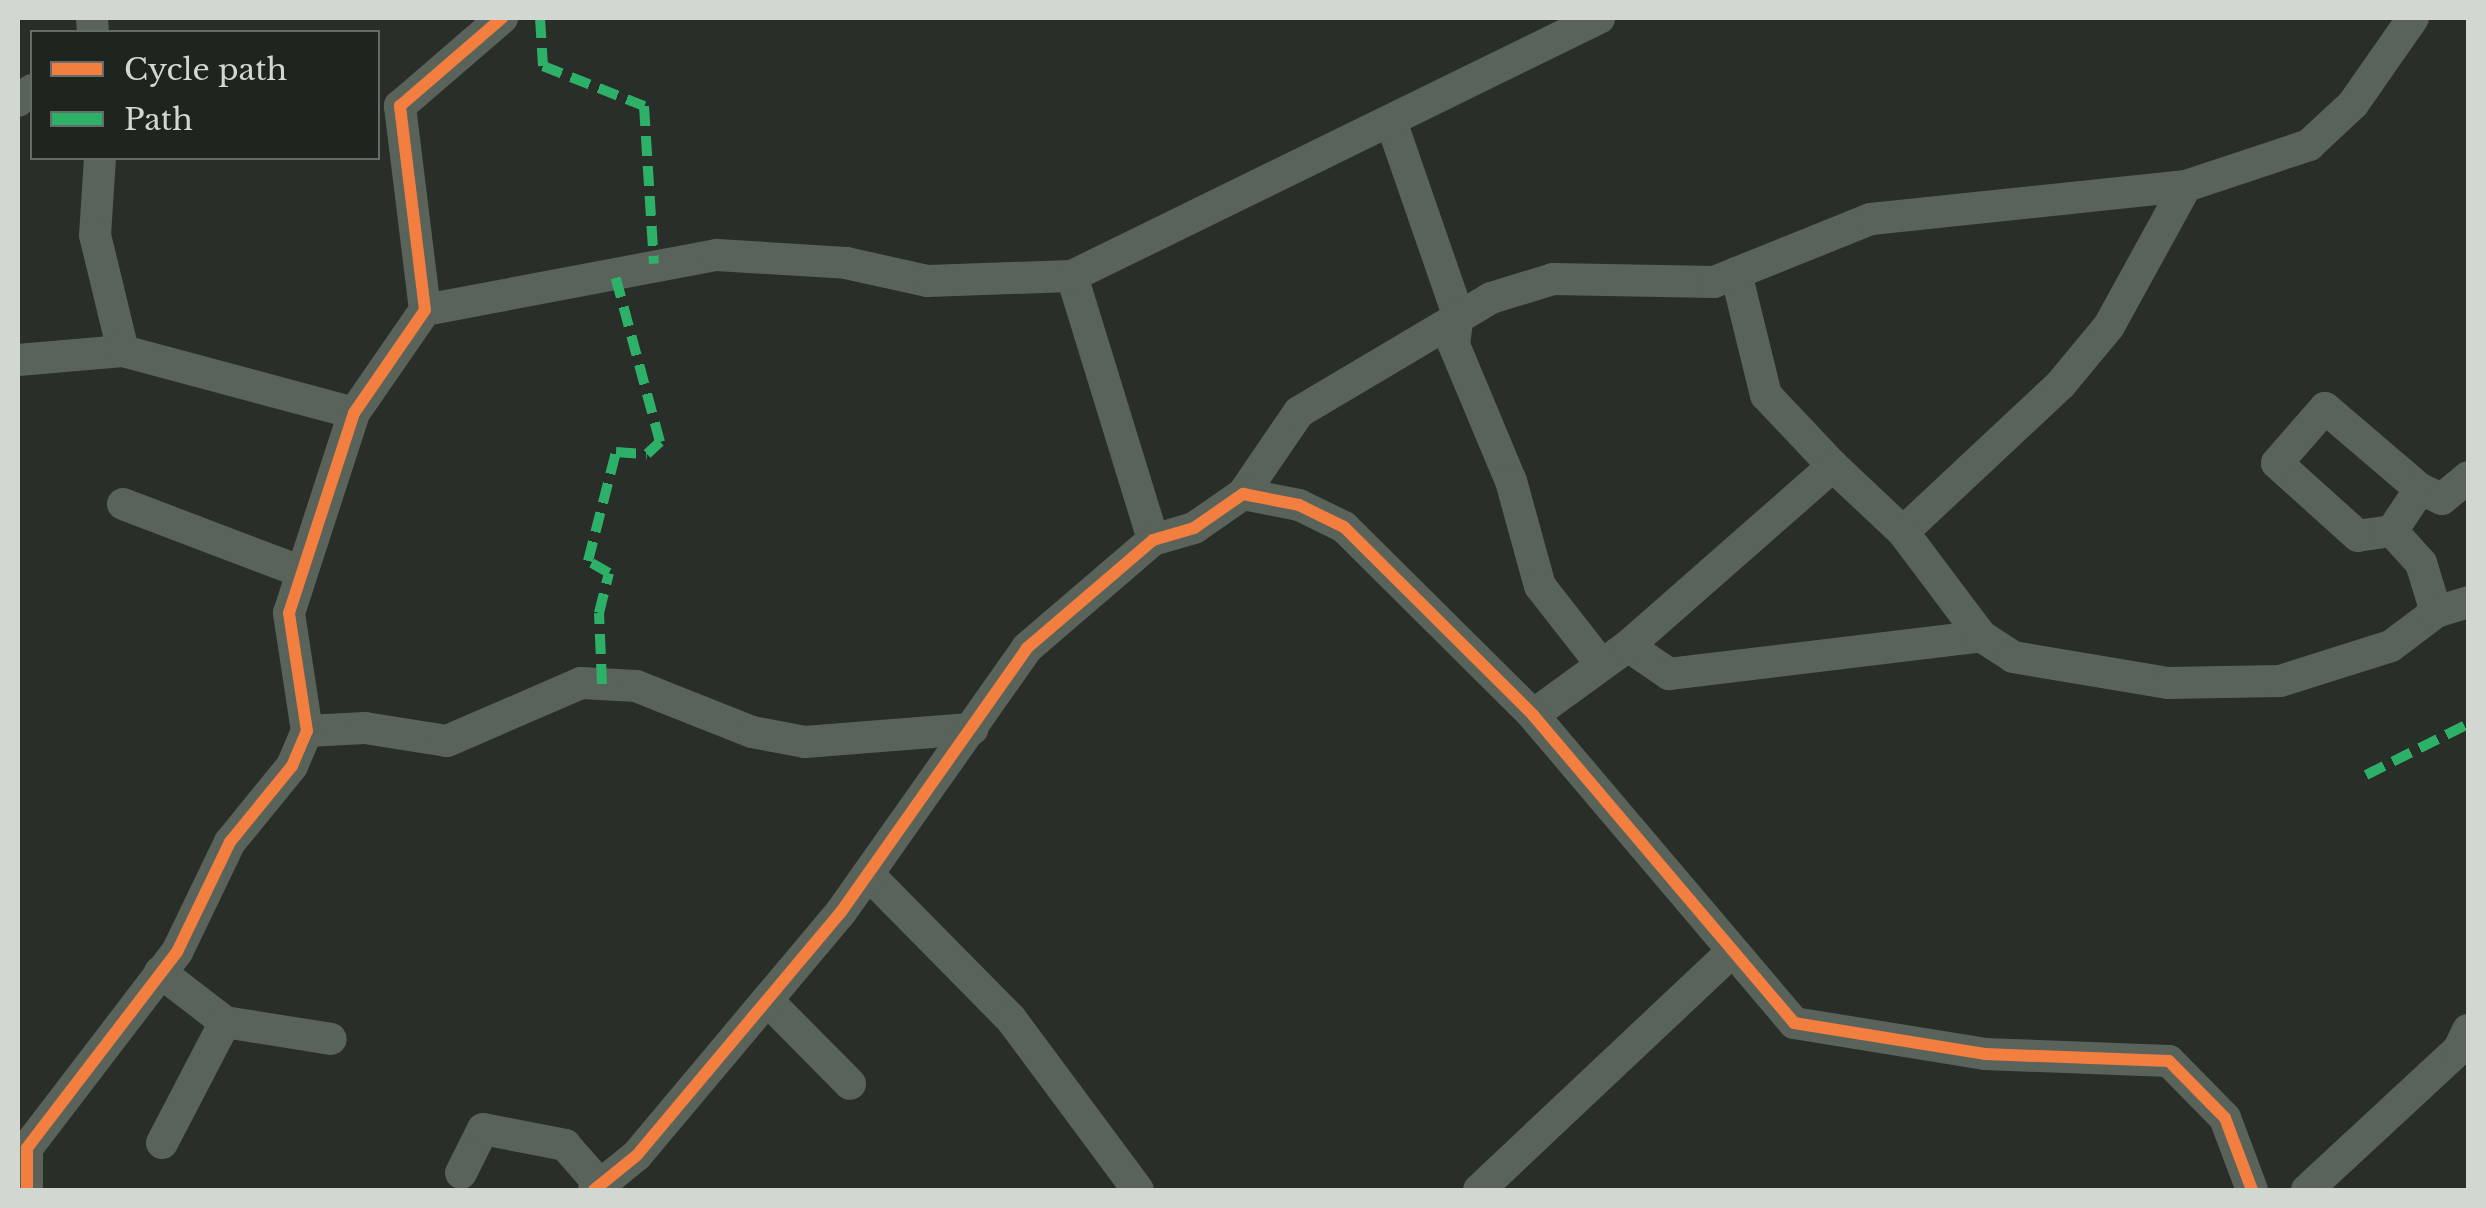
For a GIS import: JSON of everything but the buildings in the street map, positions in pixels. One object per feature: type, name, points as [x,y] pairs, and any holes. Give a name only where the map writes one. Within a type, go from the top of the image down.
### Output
[{"type":"street","points":[[27,1190],[22,1144],[160,972],[230,842],[308,732],[289,613],[354,413],[425,310],[400,106],[502,18]]},
{"type":"street","points":[[425,310],[717,256],[846,263],[928,281],[1072,276],[1392,124],[1567,25],[1599,18]]},
{"type":"street","points":[[461,1172],[482,1129],[565,1145],[613,1185],[868,874],[1028,648],[1153,540],[1194,528],[1244,494],[1299,412],[1458,315],[1553,279],[1714,282],[1871,219],[2186,186],[2309,145],[2353,104],[2414,18]]},
{"type":"street","points":[[1392,124],[1458,315],[1454,345],[1512,482],[1540,586],[1601,664]]},
{"type":"street","points":[[100,160],[95,234],[123,351]]},
{"type":"street","points":[[1902,532],[2061,384],[2109,326],[2186,186]]},
{"type":"street","points":[[1736,273],[1766,395],[1902,532],[1981,636],[2013,657],[2222,688],[2280,681],[2391,646],[2436,612],[2468,602]]},
{"type":"street","points":[[1072,276],[1153,540]]},
{"type":"street","points":[[18,360],[123,351],[354,413]]},
{"type":"street","points":[[2420,489],[2392,531],[2358,536],[2276,463],[2325,408],[2420,489],[2442,499],[2468,477]]},
{"type":"street","points":[[1533,715],[1628,646],[1833,466]]},
{"type":"street","points":[[1244,494],[1299,504],[1344,527],[1533,715],[1729,954],[1794,1023],[1985,1054],[2169,1061],[2225,1118],[2252,1190]]},
{"type":"street","points":[[123,504],[302,572]]},
{"type":"street","points":[[2392,531],[2422,563],[2436,612]]},
{"type":"street","points":[[1628,646],[1669,674],[1981,636]]},
{"type":"street","points":[[308,732],[364,728],[446,741],[581,683],[636,686],[752,732],[805,742],[972,729]]},
{"type":"street","points":[[868,874],[1011,1019],[1138,1190]]},
{"type":"street","points":[[1490,1186],[1729,954]]},
{"type":"street","points":[[160,972],[225,1022],[331,1039]]},
{"type":"street","points":[[767,1000],[850,1084]]},
{"type":"street","points":[[162,1143],[225,1022]]},
{"type":"street","points":[[2306,1190],[2468,1030]]},
{"type":"marked path","points":[[540,18],[543,66],[644,106],[654,264]]},
{"type":"marked path","points":[[602,684],[599,613],[609,573],[588,561],[616,452],[647,454],[660,442],[614,272]]},
{"type":"marked path","points":[[2366,775],[2468,724]]},
{"type":"cycle path","points":[[27,1190],[27,1148],[177,952],[230,842],[292,766],[307,731],[289,613],[354,413],[425,310],[400,106],[502,18]]},
{"type":"cycle path","points":[[594,1190],[637,1155],[841,912],[1027,648],[1153,540],[1194,528],[1243,494],[1299,505],[1344,527],[1533,715],[1794,1023],[1985,1054],[2169,1061],[2225,1118],[2252,1190]]}]
